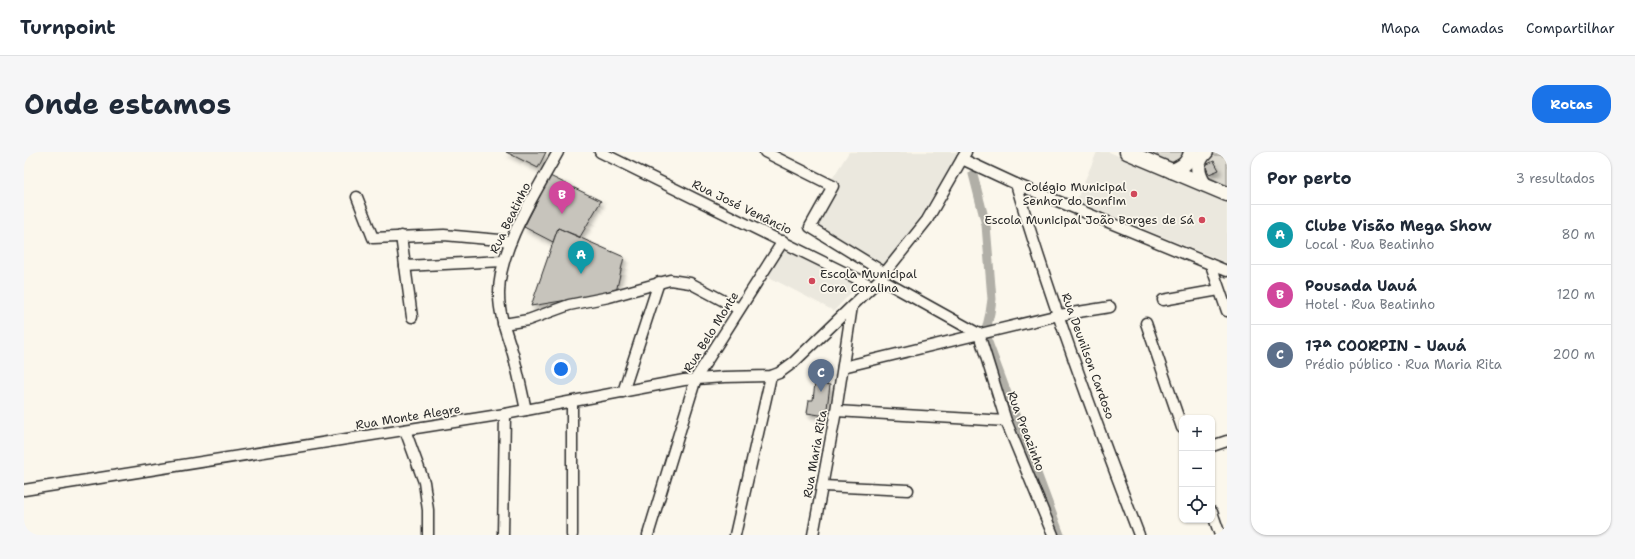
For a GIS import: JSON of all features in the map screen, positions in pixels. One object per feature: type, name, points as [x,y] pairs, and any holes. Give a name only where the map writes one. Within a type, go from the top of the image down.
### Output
[{"type":"main road","points":[[1127,152],[1227,194]]},
{"type":"main road","points":[[1150,152],[1157,165]]},
{"type":"main road","points":[[1172,171],[1184,165],[1190,158],[1191,152]]},
{"type":"main road","points":[[1204,184],[1198,170],[1200,159],[1206,152]]},
{"type":"street","name":"Rua Beatinho","points":[[526,410],[513,355],[503,324],[499,294],[503,261],[511,241],[558,152]]},
{"type":"street","name":"Rua José Venâncio","points":[[600,152],[783,241],[879,279]]},
{"type":"street","points":[[765,152],[833,186],[810,227],[879,279],[979,334]]},
{"type":"street","points":[[736,535],[771,376],[779,373],[794,362],[879,279],[927,220],[964,156],[1016,184],[1227,271]]},
{"type":"street","name":"Rua Deunilson Cardoso","points":[[1016,184],[1059,315],[1138,535]]},
{"type":"street","points":[[356,197],[373,238],[444,235],[511,241]]},
{"type":"street","points":[[402,236],[412,317]]},
{"type":"street","name":"Rua Belo Monte","points":[[648,535],[696,378],[783,241]]},
{"type":"street","points":[[405,266],[503,261]]},
{"type":"street","points":[[1211,265],[1227,311]]},
{"type":"street","points":[[503,324],[528,320],[569,305],[627,292],[670,280],[697,286],[740,309]]},
{"type":"street","points":[[623,392],[660,282]]},
{"type":"street","points":[[1163,300],[1219,290]]},
{"type":"street","name":"Rua Maria Rita","points":[[813,535],[836,411],[852,306]]},
{"type":"street","points":[[843,367],[1059,315],[1110,307]]},
{"type":"street","points":[[1146,323],[1179,419]]},
{"type":"street","name":"Rua Preazinho","points":[[979,334],[1006,421],[1053,535]]},
{"type":"street","name":"Rua Monte Alegre","points":[[24,490],[505,414],[696,378],[771,376]]},
{"type":"street","points":[[572,402],[572,535]]},
{"type":"street","points":[[836,411],[1006,421]]},
{"type":"street","points":[[503,535],[505,414]]},
{"type":"street","points":[[405,430],[424,482],[428,510],[428,535]]},
{"type":"street","points":[[1215,445],[1227,441]]},
{"type":"street","points":[[823,486],[908,490]]},
{"type":"street","points":[[1215,521],[1220,535]]},
{"type":"shaded area","points":[[849,152],[959,152],[922,214],[883,267],[816,226],[839,184],[832,179]]},
{"type":"shaded area","name":"Colégio Municipal Senhor do Bonfim","points":[[1097,152],[1109,152],[1227,201],[1227,263],[1076,201]]},
{"type":"shaded area","points":[[1155,152],[1188,152],[1174,165],[1162,160]]},
{"type":"shaded area","points":[[1212,155],[1227,157],[1227,186],[1205,175],[1203,164]]},
{"type":"shaded area","name":"Escola Municipal Cora Coralina","points":[[783,248],[857,286],[834,311],[767,276]]},
{"type":"building","points":[[506,152],[546,152],[538,168]]},
{"type":"building","points":[[1214,161],[1219,170],[1209,174],[1205,165]]},
{"type":"building","points":[[550,176],[601,201],[580,237],[558,228],[553,242],[524,227]]},
{"type":"building","points":[[558,228],[624,257],[616,292],[531,306]]},
{"type":"building","points":[[815,383],[830,385],[826,416],[807,413],[809,400],[813,400]]},
{"type":"waterway","points":[[973,174],[986,225],[992,299],[987,326]]},
{"type":"waterway","points":[[986,337],[1060,535]]},
{"type":"place","name":"Colégio Municipal Senhor do Bonfim","points":[[1134,194]]},
{"type":"place","name":"Pousada Uauá","points":[[562,214]]},
{"type":"place","name":"Escola Municipal João Borges de Sá","points":[[1202,220]]},
{"type":"place","name":"Clube Visão Mega Show","points":[[581,274]]},
{"type":"place","name":"Escola Municipal Cora Coralina","points":[[812,281]]},
{"type":"place","name":"17ª COORPIN - Uauá","points":[[821,392]]}]
